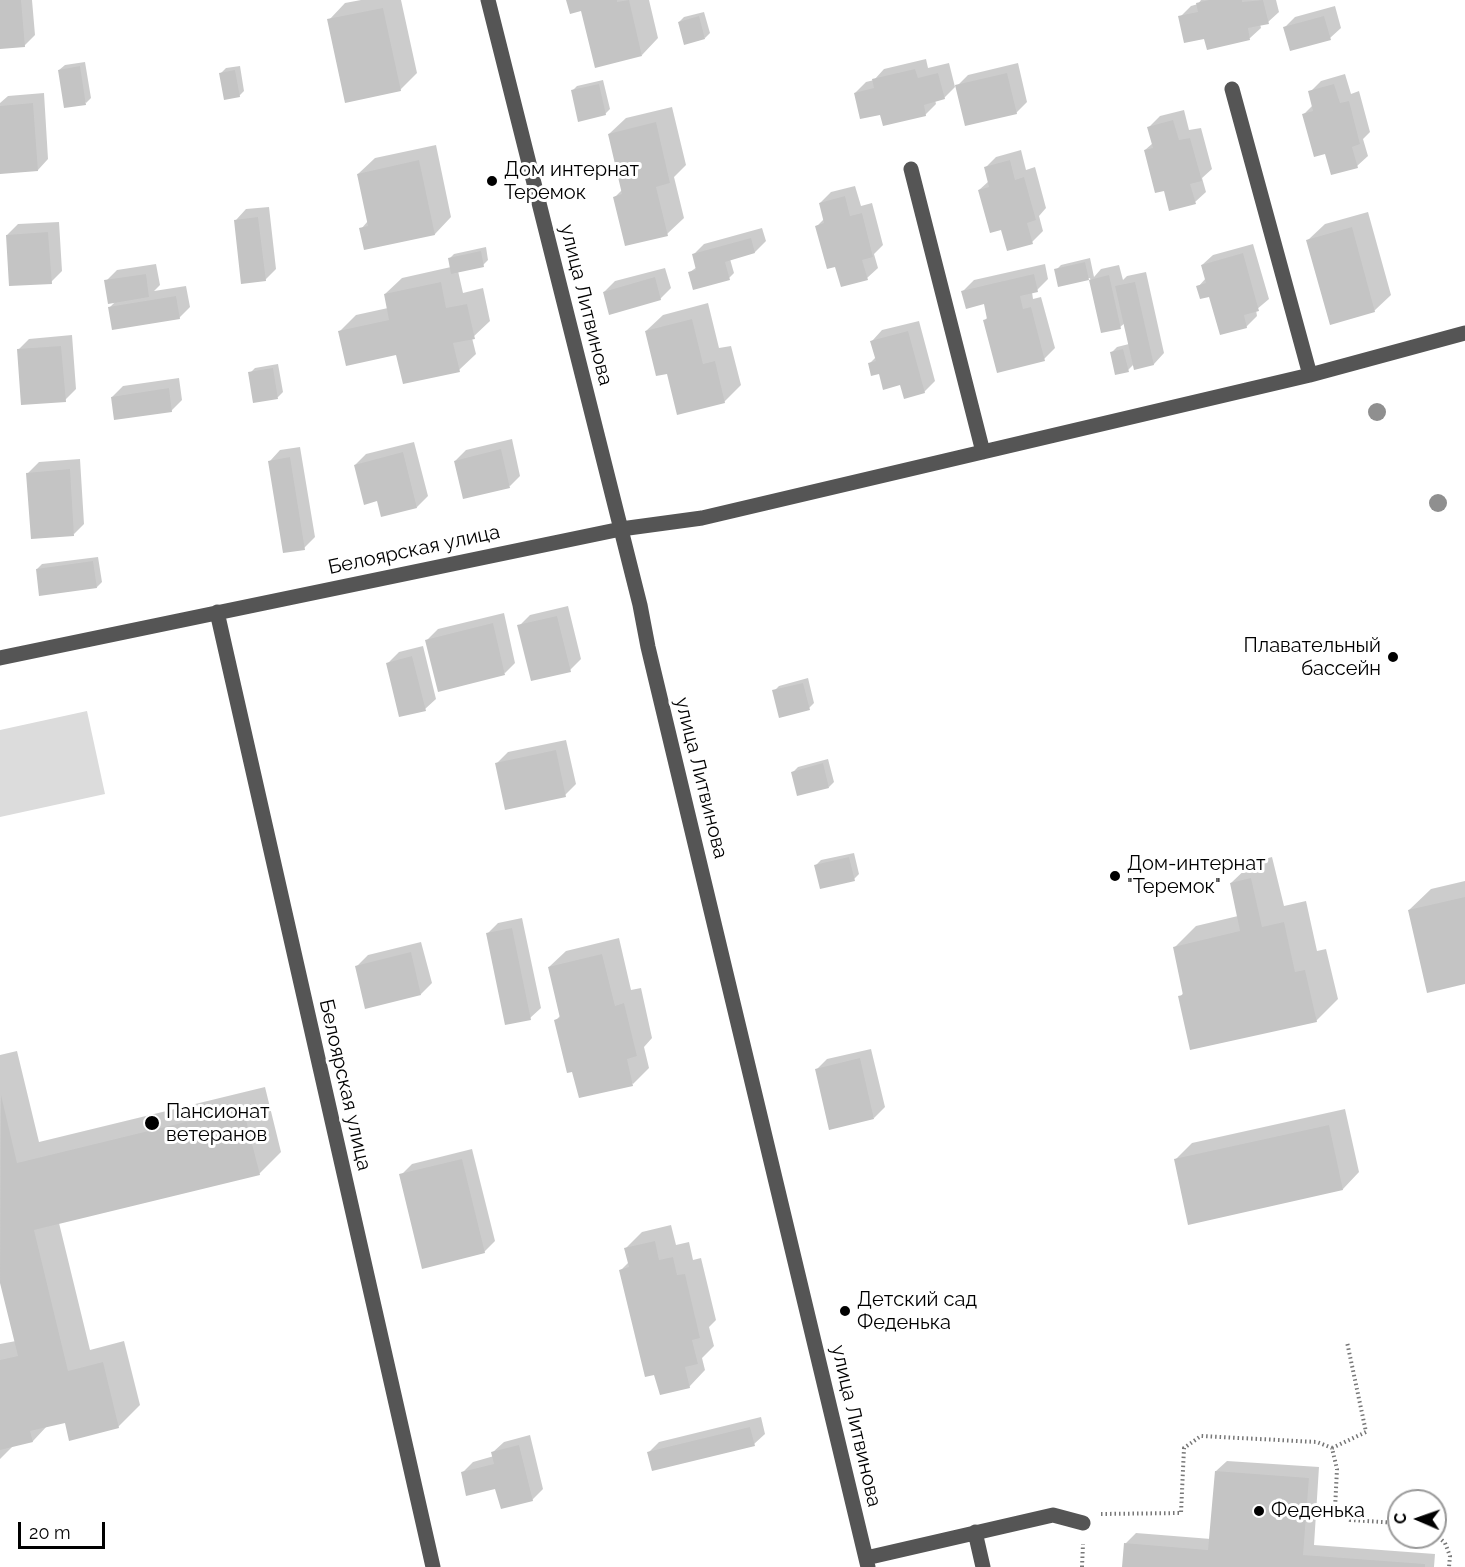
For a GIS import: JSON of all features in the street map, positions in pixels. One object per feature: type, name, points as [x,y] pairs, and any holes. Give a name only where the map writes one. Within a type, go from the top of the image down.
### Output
[{"type":"street","name":"улица Литвинова","points":[[488,0],[621,529],[867,1562]]},
{"type":"street","points":[[1232,89],[1310,375]]},
{"type":"street","points":[[910,169],[982,452]]},
{"type":"street","name":"Белоярская улица","points":[[0,658],[621,529],[702,518],[1310,375],[1465,333]]},
{"type":"street","name":"Белоярская улица","points":[[217,612],[433,1567]]},
{"type":"street","points":[[867,1562],[975,1532],[1053,1515],[1083,1523]]},
{"type":"street","points":[[975,1532],[983,1567]]},
{"type":"path","points":[[1083,1523],[1091,1514],[1180,1513],[1184,1448],[1201,1436],[1317,1442],[1332,1448],[1366,1432],[1347,1342]]},
{"type":"path","points":[[1332,1448],[1337,1469],[1335,1509],[1350,1520],[1387,1522]]},
{"type":"path","points":[[1447,1548],[1450,1556],[1449,1567]]},
{"type":"shaded area","points":[[87,711],[105,794],[0,817],[0,730]]},
{"type":"building","points":[[0,0],[21,0],[25,47],[0,49]]},
{"type":"building","points":[[566,0],[617,0],[617,2],[629,0],[642,56],[595,68],[581,11],[570,14]]},
{"type":"building","points":[[1209,0],[1242,0],[1242,2],[1263,0],[1269,24],[1248,28],[1250,40],[1207,50],[1204,39],[1184,43],[1178,16],[1198,12],[1196,3]]},
{"type":"building","points":[[383,8],[401,91],[345,103],[327,19]]},
{"type":"building","points":[[699,16],[705,39],[684,45],[678,22]]},
{"type":"building","points":[[1324,16],[1331,40],[1290,51],[1283,27]]},
{"type":"building","points":[[80,66],[86,105],[64,108],[58,70]]},
{"type":"building","points":[[915,69],[918,78],[938,73],[945,99],[924,105],[926,116],[883,126],[880,115],[860,119],[854,93],[874,88],[872,79]]},
{"type":"building","points":[[235,70],[240,97],[224,100],[219,73]]},
{"type":"building","points":[[1007,73],[1017,114],[965,126],[955,85]]},
{"type":"building","points":[[599,84],[606,115],[578,122],[571,90]]},
{"type":"building","points":[[1334,84],[1340,103],[1349,101],[1360,144],[1352,147],[1358,168],[1331,175],[1325,154],[1314,157],[1302,114],[1313,111],[1308,91]]},
{"type":"building","points":[[33,103],[38,171],[0,174],[0,106]]},
{"type":"building","points":[[1173,120],[1179,140],[1190,138],[1202,181],[1190,184],[1196,204],[1169,211],[1164,191],[1155,193],[1144,150],[1153,148],[1147,127]]},
{"type":"building","points":[[656,122],[670,183],[656,187],[668,236],[625,246],[613,197],[622,194],[608,134]]},
{"type":"building","points":[[419,160],[435,235],[364,250],[359,228],[368,226],[357,174]]},
{"type":"building","points":[[1010,160],[1015,180],[1024,177],[1036,220],[1027,223],[1033,244],[1007,251],[1001,230],[990,233],[978,190],[989,187],[984,167]]},
{"type":"building","points":[[845,196],[850,216],[862,213],[873,257],[862,260],[868,280],[841,287],[835,267],[827,269],[815,226],[824,223],[819,203]]},
{"type":"building","points":[[258,217],[266,281],[241,284],[234,220]]},
{"type":"building","points":[[1352,227],[1375,312],[1330,325],[1306,240]]},
{"type":"building","points":[[48,232],[52,284],[9,286],[6,235]]},
{"type":"building","points":[[751,238],[755,253],[725,262],[730,280],[693,290],[688,272],[696,270],[692,254]]},
{"type":"building","points":[[481,251],[484,267],[451,274],[448,258]]},
{"type":"building","points":[[1243,253],[1259,311],[1244,315],[1247,328],[1220,335],[1209,297],[1200,299],[1196,286],[1206,283],[1201,265]]},
{"type":"building","points":[[1085,262],[1089,280],[1058,287],[1054,269]]},
{"type":"building","points":[[146,274],[149,297],[108,304],[104,280]]},
{"type":"building","points":[[1034,274],[1038,292],[1020,296],[1023,309],[1031,307],[1045,361],[997,373],[983,320],[987,319],[984,304],[966,309],[961,291]]},
{"type":"building","points":[[1109,275],[1121,329],[1101,333],[1089,280]]},
{"type":"building","points":[[655,277],[661,300],[609,315],[603,292]]},
{"type":"building","points":[[441,282],[446,308],[467,304],[475,339],[453,343],[460,372],[403,384],[396,355],[346,366],[338,331],[389,320],[384,294]]},
{"type":"building","points":[[1135,282],[1154,365],[1134,370],[1115,286]]},
{"type":"building","points":[[176,296],[180,319],[112,330],[108,307]]},
{"type":"building","points":[[692,319],[703,364],[715,361],[725,403],[677,415],[667,374],[656,376],[645,331]]},
{"type":"building","points":[[908,331],[925,393],[904,399],[900,385],[883,390],[879,374],[871,376],[868,363],[876,361],[870,341]]},
{"type":"building","points":[[61,346],[66,402],[21,405],[17,349]]},
{"type":"building","points":[[1123,349],[1129,372],[1115,375],[1110,352]]},
{"type":"building","points":[[273,368],[278,399],[253,403],[248,372]]},
{"type":"building","points":[[169,388],[172,412],[114,420],[111,397]]},
{"type":"building","points":[[501,449],[510,488],[463,499],[454,461]]},
{"type":"building","points":[[403,452],[417,508],[381,517],[377,501],[364,505],[354,465]]},
{"type":"building","points":[[290,457],[305,550],[283,553],[268,461]]},
{"type":"building","points":[[70,469],[74,536],[31,539],[26,473]]},
{"type":"building","points":[[93,561],[97,588],[39,596],[36,569]]},
{"type":"building","points":[[557,616],[571,672],[531,681],[517,625]]},
{"type":"building","points":[[493,623],[505,675],[438,692],[425,640]]},
{"type":"building","points":[[412,656],[426,711],[399,717],[386,663]]},
{"type":"building","points":[[803,683],[810,710],[779,718],[772,690]]},
{"type":"building","points":[[556,750],[566,797],[505,810],[495,763]]},
{"type":"building","points":[[823,763],[829,788],[797,796],[791,772]]},
{"type":"building","points":[[849,857],[855,881],[820,889],[814,865]]},
{"type":"building","points":[[1251,878],[1262,927],[1284,922],[1295,972],[1305,970],[1317,1022],[1190,1050],[1178,996],[1183,995],[1173,947],[1240,931],[1230,883]]},
{"type":"building","points":[[1465,897],[1465,984],[1427,993],[1408,910]]},
{"type":"building","points":[[512,928],[531,1020],[505,1025],[486,933]]},
{"type":"building","points":[[411,952],[421,995],[365,1009],[355,966]]},
{"type":"building","points":[[602,954],[615,1006],[624,1003],[637,1056],[627,1059],[633,1086],[579,1098],[572,1072],[567,1073],[554,1020],[560,1018],[548,967]]},
{"type":"building","points":[[860,1058],[874,1119],[829,1130],[815,1069]]},
{"type":"building","points":[[1,1095],[17,1163],[243,1108],[260,1175],[34,1230],[68,1371],[103,1362],[119,1428],[69,1441],[65,1423],[30,1431],[33,1442],[0,1450],[0,1360],[18,1356],[0,1283]]},
{"type":"building","points":[[1329,1125],[1343,1190],[1188,1225],[1174,1159]]},
{"type":"building","points":[[462,1159],[485,1253],[422,1269],[399,1174]]},
{"type":"building","points":[[655,1241],[659,1260],[673,1257],[677,1275],[685,1274],[700,1338],[692,1340],[698,1364],[685,1367],[690,1388],[660,1395],[654,1375],[645,1377],[619,1270],[629,1267],[624,1248]]},
{"type":"building","points":[[750,1427],[755,1446],[652,1471],[647,1452]]},
{"type":"building","points":[[519,1445],[533,1501],[501,1509],[495,1489],[466,1496],[461,1472],[494,1464],[491,1452]]},
{"type":"building","name":"Феденька","points":[[1215,1471],[1309,1478],[1303,1555],[1425,1564],[1425,1567],[1122,1567],[1124,1543],[1208,1550]]},
{"type":"place","name":"Дом интернат Теремок","points":[[492,181]]},
{"type":"place","name":"Плавательный бассейн","points":[[1393,657]]},
{"type":"place","name":"Дом-интернат \"Теремок\"","points":[[1115,876]]},
{"type":"place","name":"Пансионат ветеранов","points":[[152,1123]]},
{"type":"place","name":"Детский сад Феденька","points":[[845,1311]]},
{"type":"place","name":"Феденька","points":[[1259,1511]]}]
